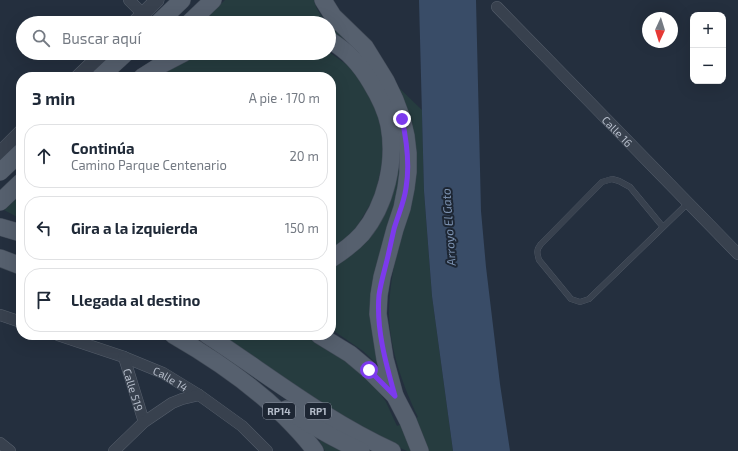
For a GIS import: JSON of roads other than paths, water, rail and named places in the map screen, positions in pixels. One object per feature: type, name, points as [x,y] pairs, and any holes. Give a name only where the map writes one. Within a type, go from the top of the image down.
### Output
[{"type":"main road","points":[[165,16],[182,0]]},
{"type":"main road","points":[[196,16],[213,0]]},
{"type":"main road","points":[[323,0],[333,16]]},
{"type":"main road","points":[[336,19],[365,47],[386,80],[402,119],[406,136],[408,153],[406,188],[402,208],[394,229],[382,277],[378,314],[385,359],[395,396],[408,421],[420,451]]},
{"type":"main road","points":[[336,44],[348,52],[357,62],[365,72],[376,91],[389,124],[392,150],[386,186],[376,211],[361,235],[351,245],[336,256]]},
{"type":"main road","points":[[105,72],[118,60]]},
{"type":"main road","points":[[138,72],[151,60]]},
{"type":"main road","points":[[150,72],[171,60]]},
{"type":"main road","points":[[0,172],[16,157]]},
{"type":"main road","points":[[0,202],[16,187]]},
{"type":"main road","points":[[0,226],[16,231]]},
{"type":"main road","points":[[0,258],[16,264]]},
{"type":"main road","name":"RP1","points":[[181,340],[238,376],[301,419],[361,451]]},
{"type":"main road","name":"RP1","points":[[214,340],[314,408],[348,429],[392,451]]},
{"type":"main road","points":[[327,340],[350,354],[369,370],[395,396]]},
{"type":"main road","name":"RP14","points":[[238,376],[295,427],[315,451]]},
{"type":"street","points":[[129,0],[137,16]]},
{"type":"street","points":[[141,16],[157,0]]},
{"type":"street","name":"Calle 16","points":[[497,7],[738,254]]},
{"type":"street","points":[[83,72],[96,60]]},
{"type":"street","points":[[0,153],[16,137]]},
{"type":"street","points":[[0,315],[16,320]]},
{"type":"street","name":"Calle 14","points":[[73,340],[124,357],[164,373],[199,395],[242,426],[267,451]]},
{"type":"street","name":"Calle 519","points":[[124,357],[144,422]]},
{"type":"street","name":"Calle 519","points":[[114,451],[144,422],[172,403],[199,395]]},
{"type":"street","points":[[0,442],[10,451]]},
{"type":"lane","points":[[662,227],[630,187],[612,179],[602,182],[537,248],[537,255],[539,260],[571,299],[580,302],[589,299],[688,203]]},
{"type":"water","name":"Arroyo El Gato","points":[[419,0],[476,0],[481,211],[500,384],[510,451],[453,451],[432,296],[424,191]]}]
